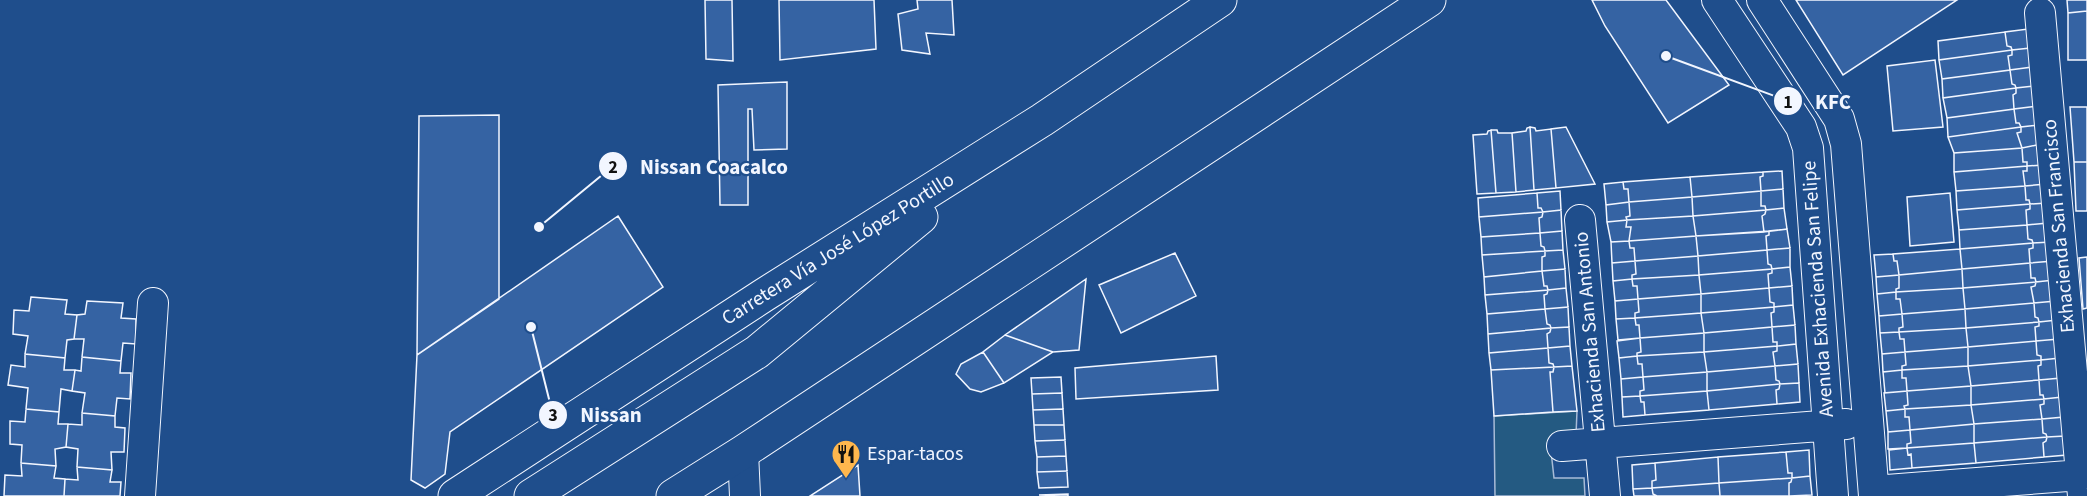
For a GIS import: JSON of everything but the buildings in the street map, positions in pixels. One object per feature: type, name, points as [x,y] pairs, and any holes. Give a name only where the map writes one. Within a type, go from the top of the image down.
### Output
[{"type":"main road","name":"Carretera Vía José López Portillo","points":[[455,496],[755,301],[1042,120],[1220,0]]},
{"type":"main road","points":[[673,496],[1429,0]]},
{"type":"main road","points":[[531,496],[757,351],[1042,120]]},
{"type":"street","name":"Avenida Exhacienda San Felipe","points":[[1717,0],[1800,127],[1808,148],[1833,496]]},
{"type":"street","name":"Avenida Exhacienda San Felipe","points":[[1762,0],[1839,119],[1846,144],[1874,494]]},
{"type":"street","name":"Exhacienda San Francisco","points":[[1874,494],[2082,486],[2040,13]]},
{"type":"street","name":"Exhacienda San Antonio","points":[[1580,220],[1605,496]]},
{"type":"street","points":[[140,496],[153,303]]},
{"type":"street","name":"Exhacienda San Antonio","points":[[1562,446],[1868,423]]},
{"type":"street","points":[[743,452],[745,496]]},
{"type":"shaded area","points":[[1577,411],[1576,435],[1550,442],[1554,478],[1584,478],[1585,496],[1495,496],[1494,416]]},
{"type":"place","name":"KFC","points":[[1666,56]]},
{"type":"place","name":"Nissan Coacalco","points":[[539,227]]},
{"type":"place","name":"Nissan","points":[[531,327]]},
{"type":"place","name":"Espar-tacos","points":[[846,480]]}]
